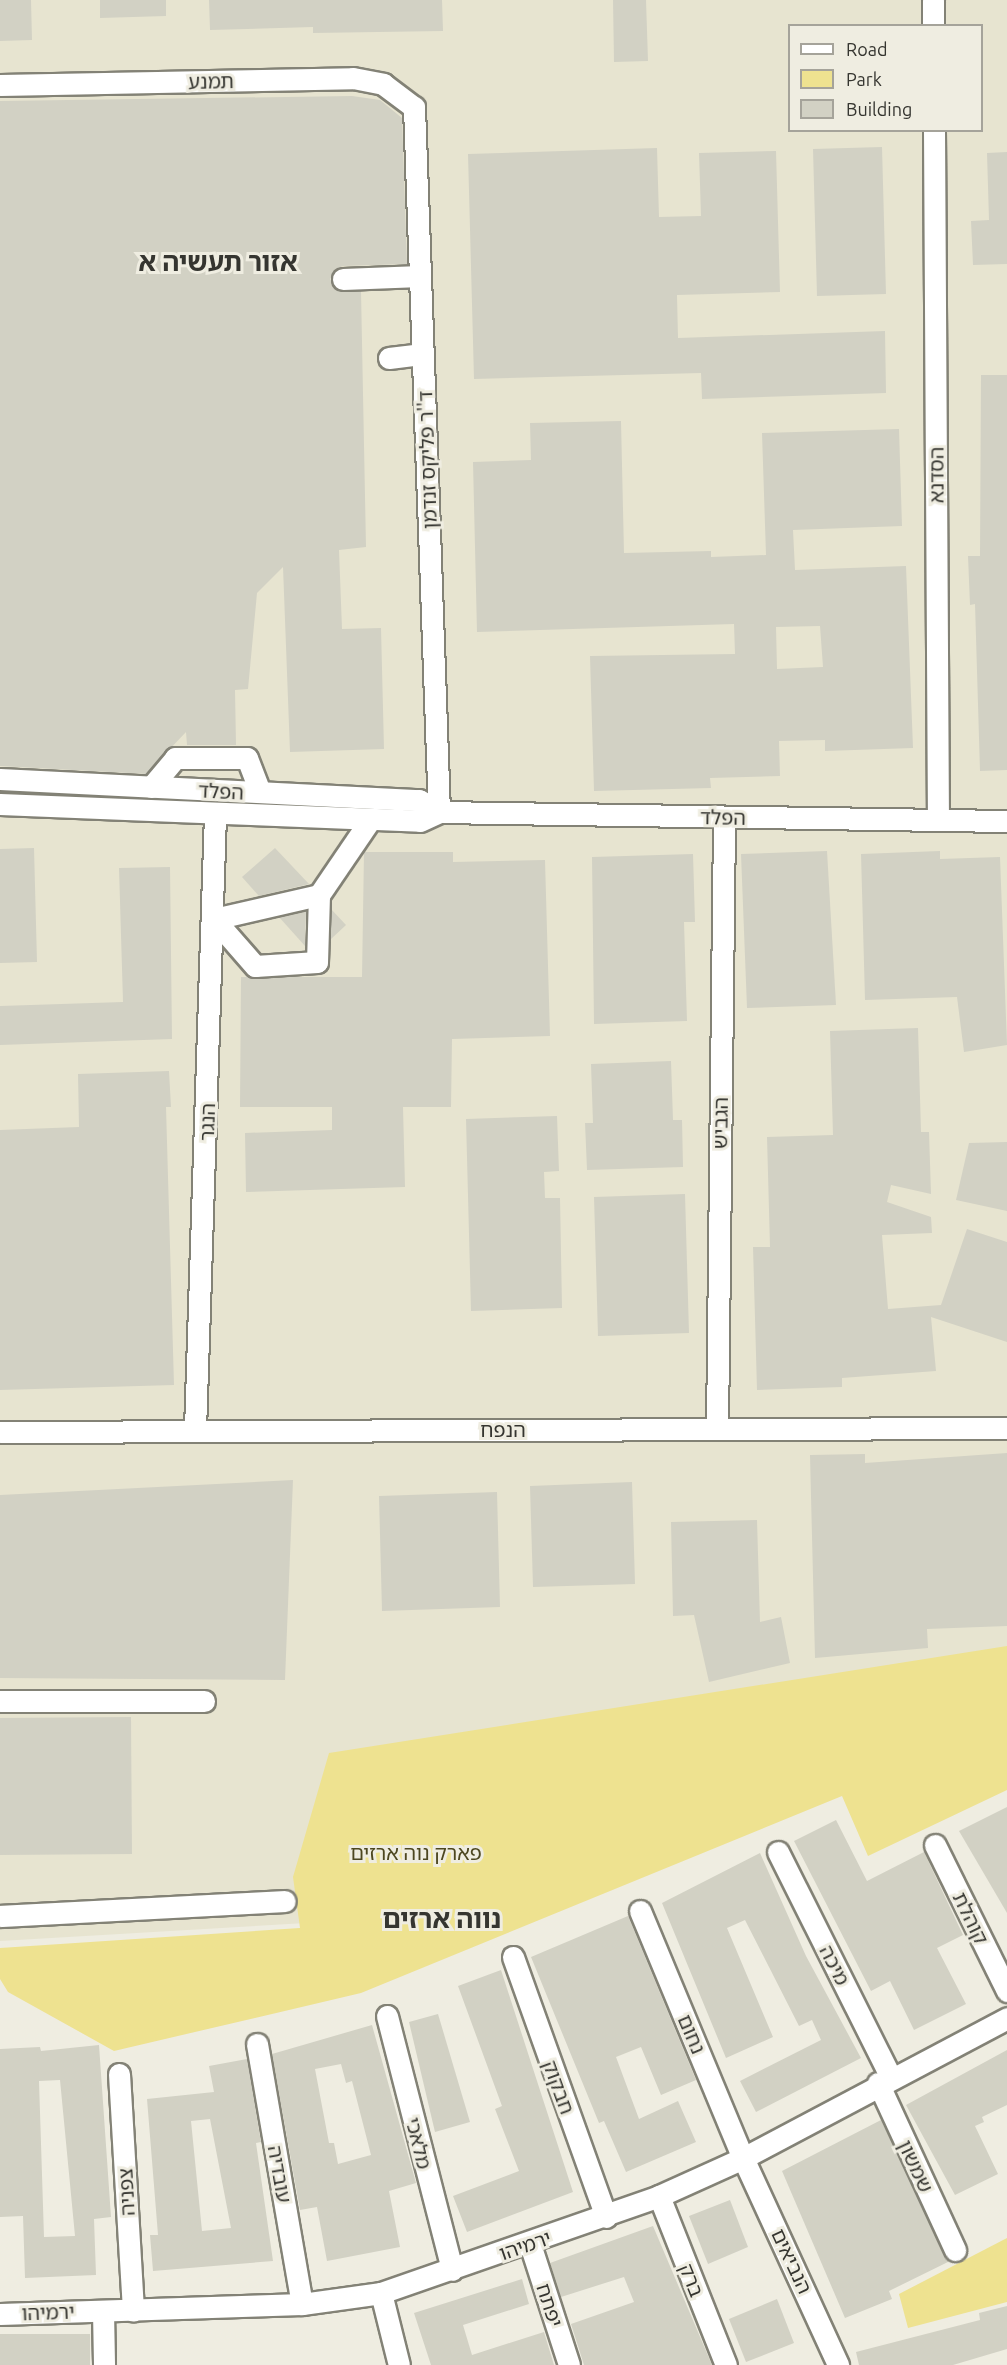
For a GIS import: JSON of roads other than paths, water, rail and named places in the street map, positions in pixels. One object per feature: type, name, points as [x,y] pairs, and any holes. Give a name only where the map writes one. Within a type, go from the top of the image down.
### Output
[{"type":"street","points":[[933,0],[933,24]]},
{"type":"street","name":"תמנע","points":[[0,85],[353,78],[383,84],[414,107]]},
{"type":"street","name":"ד''ר פליקס זנדמן","points":[[414,107],[439,812]]},
{"type":"street","name":"הסדנא","points":[[934,132],[938,820]]},
{"type":"street","points":[[344,279],[420,276]]},
{"type":"street","points":[[388,357],[423,354]]},
{"type":"street","points":[[151,787],[175,758],[247,758],[260,792]]},
{"type":"street","name":"הפלד","points":[[0,779],[419,800],[439,812]]},
{"type":"street","name":"הפלד","points":[[0,804],[215,815],[420,821],[439,812],[1007,821]]},
{"type":"street","name":"הנגר","points":[[195,1430],[214,919],[215,815]]},
{"type":"street","name":"הגביש","points":[[717,1429],[723,817]]},
{"type":"street","points":[[318,895],[214,919],[255,966],[317,962],[318,895],[370,819]]},
{"type":"street","name":"הנפח","points":[[0,1432],[1007,1428]]},
{"type":"street","points":[[0,1701],[204,1701]]},
{"type":"street","name":"קוהלת","points":[[935,1845],[1007,1991]]},
{"type":"street","name":"מיכה","points":[[778,1851],[885,2080]]},
{"type":"street","points":[[7,1910],[285,1901]]},
{"type":"street","name":"נחום","points":[[640,1911],[743,2158]]},
{"type":"street","name":"חבקוק","points":[[513,1958],[606,2217]]},
{"type":"street","name":"מלאכי","points":[[387,2016],[452,2270]]},
{"type":"street","name":"ירמיהו","points":[[0,2314],[302,2304],[381,2294],[530,2244],[659,2196],[743,2158],[885,2080],[1007,2018]]},
{"type":"street","name":"עובדיה","points":[[257,2044],[302,2304]]},
{"type":"street","name":"צפניה","points":[[119,2074],[133,2311]]},
{"type":"street","name":"שמשון","points":[[885,2080],[955,2250]]},
{"type":"street","name":"הנביאים","points":[[743,2158],[838,2365]]},
{"type":"street","name":"ברק","points":[[659,2196],[726,2365]]},
{"type":"street","name":"יפתח","points":[[530,2244],[569,2365]]},
{"type":"street","points":[[381,2294],[399,2365]]},
{"type":"street","points":[[103,2311],[104,2365]]},
{"type":"district","name":"אזור תעשיה א","points":[[218,262]]},
{"type":"district","name":"נווה ארזים","points":[[442,1919]]},
{"type":"park label","name":"פארק נוה ארזים","points":[[416,1852]]}]
